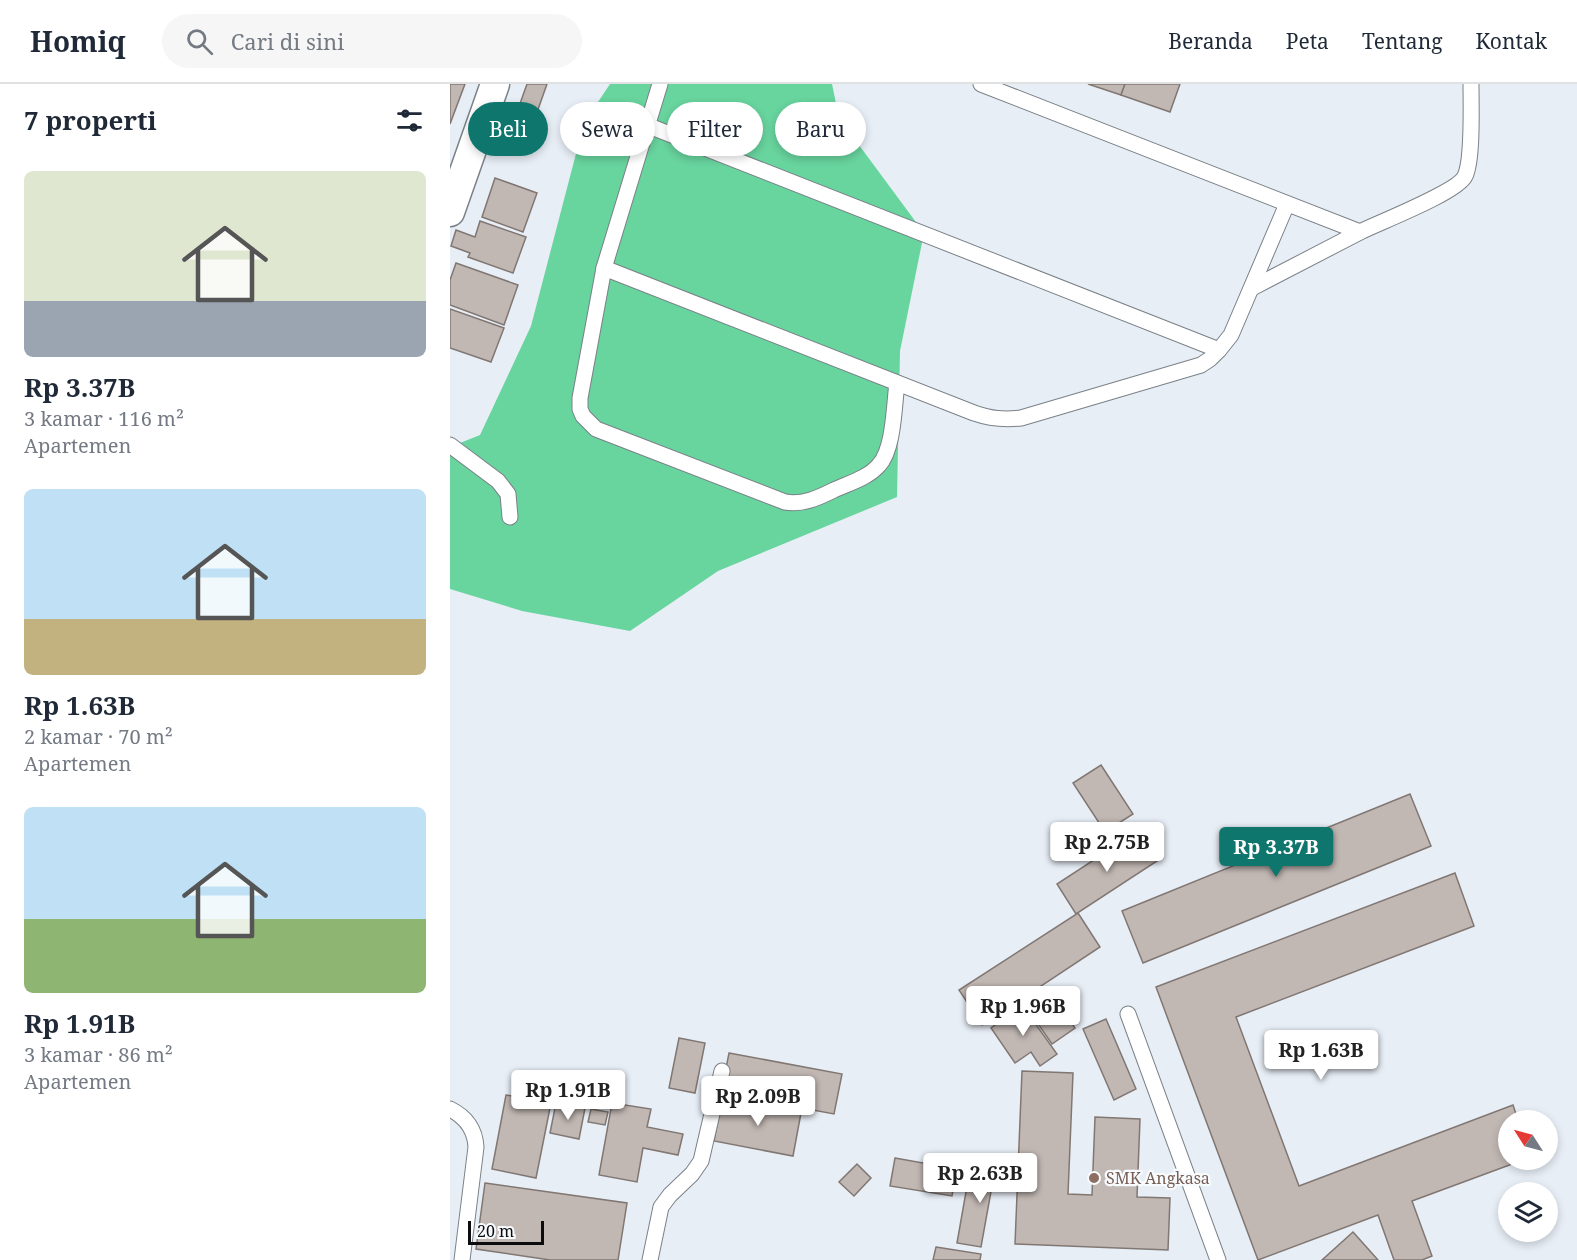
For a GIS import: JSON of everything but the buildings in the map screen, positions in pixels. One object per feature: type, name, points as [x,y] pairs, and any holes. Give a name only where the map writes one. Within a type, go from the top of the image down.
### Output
[{"type":"street","points":[[450,212],[495,84]]},
{"type":"lane","points":[[655,103],[660,84]]},
{"type":"lane","points":[[1252,288],[1462,182],[1469,163],[1471,84]]},
{"type":"lane","points":[[983,85],[1360,232]]},
{"type":"lane","points":[[655,128],[1220,350]]},
{"type":"lane","points":[[639,156],[604,268],[580,409],[588,423],[596,429],[634,445],[785,501],[805,502],[817,499],[860,478],[880,464],[890,440],[897,383]]},
{"type":"lane","points":[[604,268],[985,417],[1007,420],[1021,418],[1201,365],[1210,360],[1231,335],[1287,204]]},
{"type":"lane","points":[[450,445],[498,481],[508,494],[510,517]]},
{"type":"lane","points":[[1128,1014],[1218,1260]]},
{"type":"lane","points":[[650,1260],[661,1207],[665,1200],[697,1168],[704,1152],[722,1071]]},
{"type":"lane","points":[[450,1109],[465,1120],[475,1136],[476,1147],[462,1260]]},
{"type":"green space","points":[[610,84],[832,84],[836,102],[775,102],[775,156],[866,155],[924,233],[900,351],[897,497],[718,571],[630,631],[522,611],[450,589],[450,447],[480,435],[531,326],[575,156],[655,156],[655,102],[598,102]]},
{"type":"place","name":"SMK Angkasa","points":[[1094,1178]]}]
